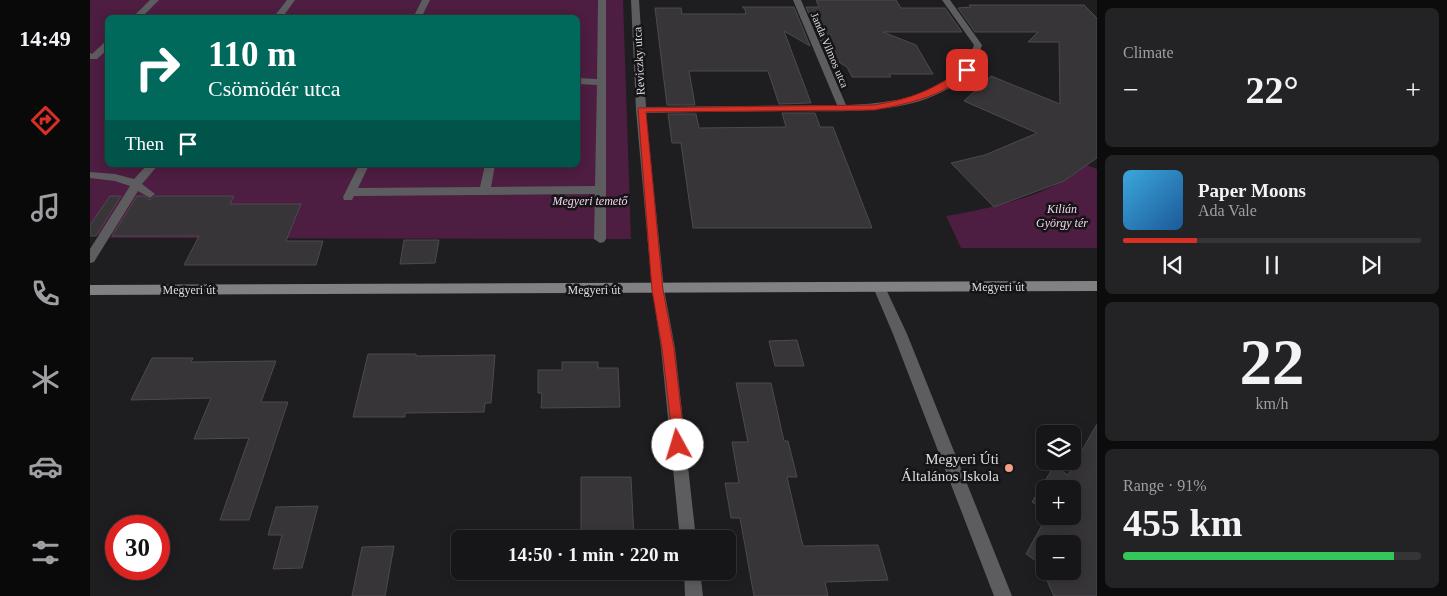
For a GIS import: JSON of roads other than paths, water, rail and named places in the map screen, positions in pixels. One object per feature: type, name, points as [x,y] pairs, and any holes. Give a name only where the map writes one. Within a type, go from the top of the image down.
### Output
[{"type":"main road","name":"Megyeri út","points":[[90,290],[658,290],[1097,286]]},
{"type":"street","points":[[139,15],[155,0]]},
{"type":"street","points":[[280,15],[292,0]]},
{"type":"street","points":[[418,15],[426,0]]},
{"type":"street","points":[[600,239],[602,0]]},
{"type":"street","name":"Reviczky utca","points":[[635,0],[641,110],[658,290],[668,348],[687,530]]},
{"type":"street","name":"Janda Vilmos utca","points":[[798,0],[843,108]]},
{"type":"street","points":[[641,110],[843,108],[874,107],[901,103],[941,88],[967,70],[974,58],[978,45],[946,0]]},
{"type":"street","points":[[91,58],[105,46]]},
{"type":"street","points":[[91,58],[105,57]]},
{"type":"street","points":[[580,81],[601,82]]},
{"type":"street","points":[[90,259],[137,183],[151,167]]},
{"type":"street","points":[[363,167],[349,195],[600,190]]},
{"type":"street","points":[[485,191],[490,167]]},
{"type":"street","points":[[90,175],[116,176],[137,183],[150,194]]},
{"type":"street","points":[[879,287],[902,339],[1003,596]]},
{"type":"street","points":[[693,580],[694,596]]},
{"type":"place","name":"Megyeri Úti Általános Iskola","points":[[1009,468]]},
{"type":"park label","name":"Megyeri temető","points":[[590,201]]},
{"type":"park label","name":"Kilián György tér","points":[[1062,216]]}]
